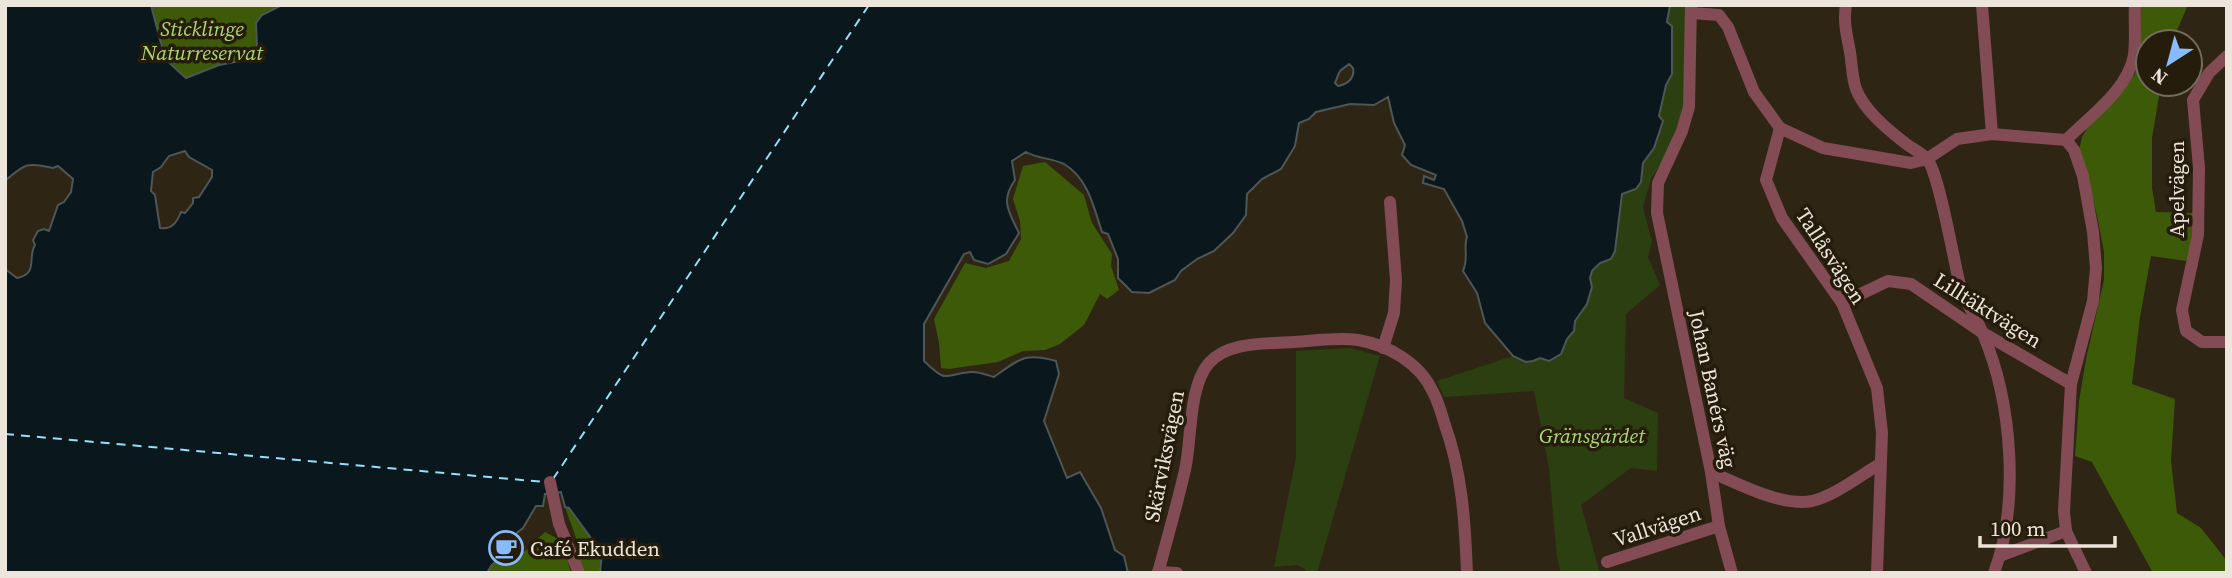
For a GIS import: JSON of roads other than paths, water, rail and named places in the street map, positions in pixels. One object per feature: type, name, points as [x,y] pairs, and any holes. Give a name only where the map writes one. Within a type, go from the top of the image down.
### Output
[{"type":"street","points":[[1846,5],[1844,17],[1855,87],[1865,106],[1903,142],[1927,159],[1936,178],[1962,293],[1983,333],[2002,398],[2008,439],[2009,477],[2000,556],[1994,573]]},
{"type":"street","points":[[1982,5],[1992,134]]},
{"type":"street","points":[[2066,140],[2114,93],[2128,75],[2134,55],[2135,5]]},
{"type":"street","points":[[1691,9],[1719,15],[1728,27],[1754,92],[1780,128],[1823,148],[1911,163],[1927,159],[1957,139],[1992,134],[2066,140],[2074,150],[2083,176],[2096,268],[2093,301],[2071,384],[2064,511],[2066,531],[2086,573]]},
{"type":"street","name":"Johan Banérs väg","points":[[1691,9],[1689,107],[1682,131],[1658,183],[1657,213],[1712,472],[1719,526],[1732,573]]},
{"type":"street","name":"Apelvägen","points":[[2227,56],[2209,73],[2193,100],[2199,168],[2198,235],[2182,310],[2186,331],[2202,342],[2227,342]]},
{"type":"street","name":"Tallåsvägen","points":[[1780,128],[1766,180],[1782,218],[1842,303],[1877,388],[1882,433],[1877,573]]},
{"type":"street","points":[[1383,348],[1394,313],[1396,280],[1390,202]]},
{"type":"street","name":"Lilltäktvägen","points":[[1842,303],[1888,281],[1911,284],[1983,333],[2071,384]]},
{"type":"street","name":"Skärviksvägen","points":[[1158,572],[1186,467],[1197,386],[1208,364],[1222,352],[1244,346],[1336,339],[1359,341],[1404,358],[1433,389],[1454,450],[1464,505],[1467,573]]},
{"type":"street","points":[[1712,472],[1793,502],[1812,501],[1830,494],[1880,464]]},
{"type":"street","points":[[550,482],[559,524],[579,573]]},
{"type":"street","name":"Vallvägen","points":[[1607,562],[1719,526]]},
{"type":"street","points":[[2000,556],[2066,531]]},
{"type":"street","points":[[1158,572],[1177,573]]},
{"type":"place","name":"Café Ekudden","points":[[506,548]]},
{"type":"park label","name":"Sticklinge Naturreservat","points":[[202,40]]},
{"type":"park label","name":"Gränsgärdet","points":[[1592,435]]}]
